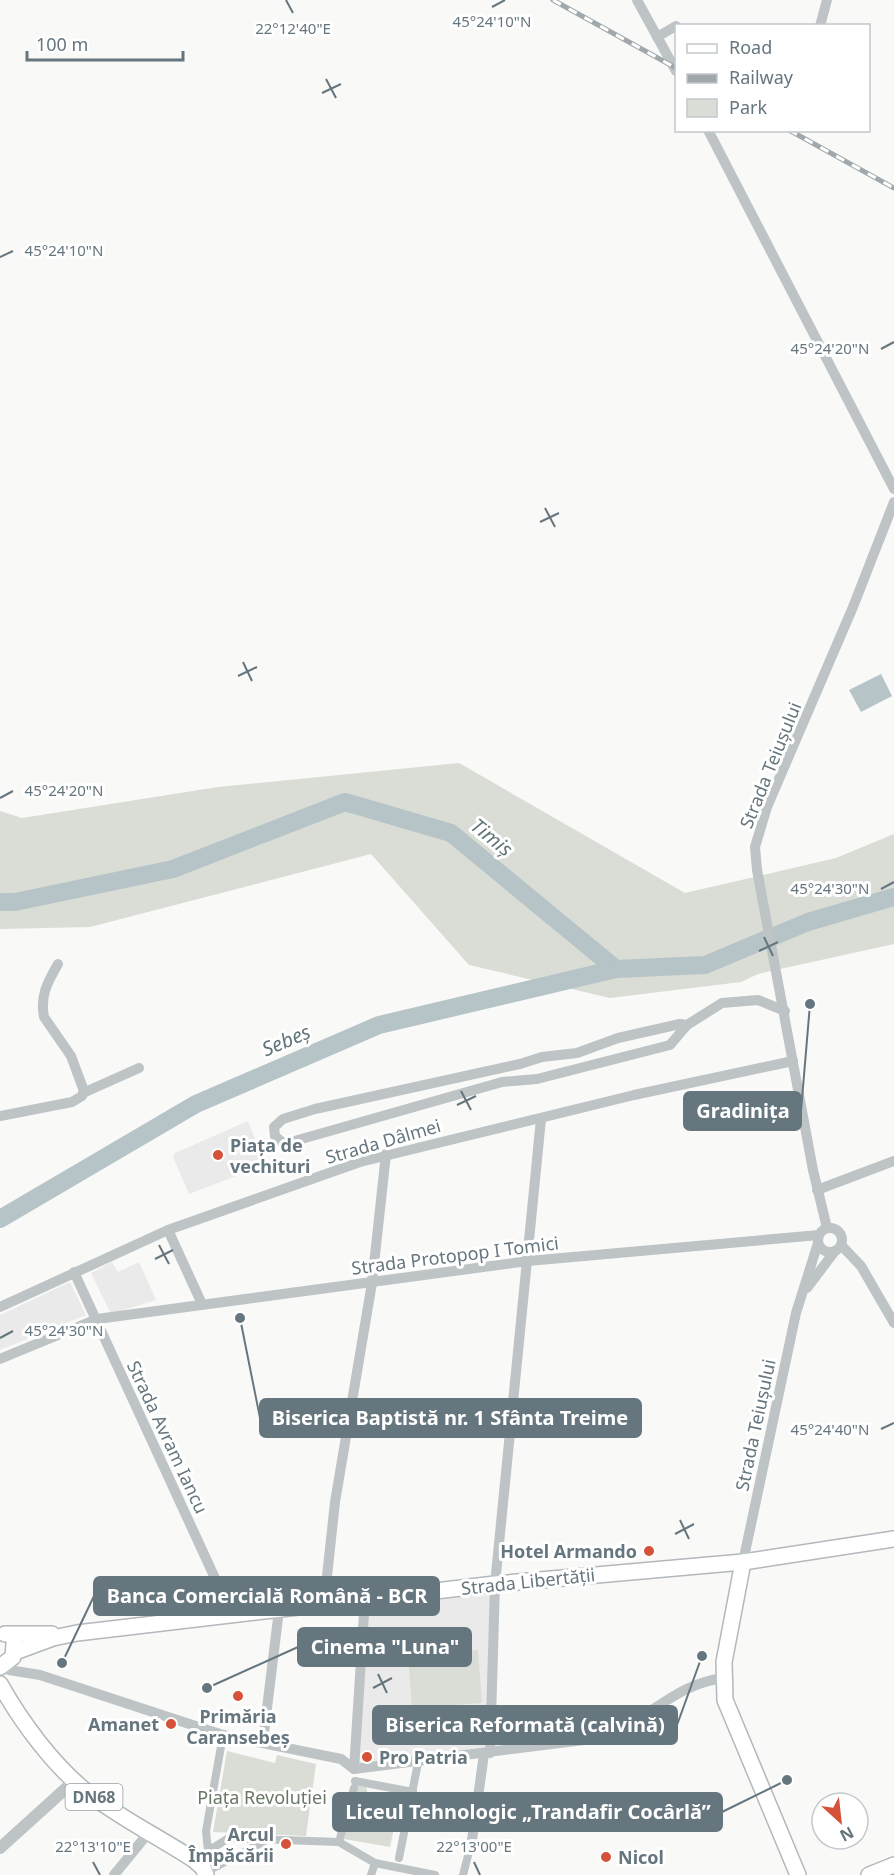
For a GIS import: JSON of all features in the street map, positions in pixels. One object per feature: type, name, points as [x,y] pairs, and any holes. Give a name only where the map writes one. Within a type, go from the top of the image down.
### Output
[{"type":"main road","name":"Strada Libertății","points":[[2,1633],[64,1635],[495,1584],[743,1562],[894,1539]]},
{"type":"main road","points":[[743,1562],[727,1644],[723,1678],[727,1708],[798,1875]]},
{"type":"main road","points":[[2,1633],[13,1642],[8,1663]]},
{"type":"main road","name":"Strada Libertății","points":[[8,1663],[64,1635]]},
{"type":"main road","name":"DN68","points":[[8,1663],[2,1688],[74,1781],[90,1795],[194,1860],[204,1874]]},
{"type":"main road","points":[[869,1875],[889,1869]]},
{"type":"street","points":[[637,0],[675,69]]},
{"type":"street","points":[[821,24],[827,0]]},
{"type":"street","points":[[657,37],[675,28]]},
{"type":"street","points":[[709,132],[894,489]]},
{"type":"street","name":"Strada Teiușului","points":[[743,1562],[778,1392],[802,1296],[821,1235],[817,1190],[755,847],[767,807],[853,607],[894,502]]},
{"type":"street","points":[[58,964],[42,995],[42,1008],[44,1017],[79,1073],[83,1093]]},
{"type":"street","points":[[687,1025],[680,1024],[618,1038],[577,1053],[542,1057],[315,1108],[283,1119],[274,1127],[275,1136],[284,1144],[502,1082],[537,1079],[670,1045],[687,1025],[722,1003],[758,1000],[785,1011]]},
{"type":"street","name":"Strada Dâlmei","points":[[0,1307],[168,1230],[386,1154],[793,1061]]},
{"type":"street","points":[[0,1116],[72,1102],[83,1093],[139,1068]]},
{"type":"street","points":[[463,1875],[472,1840],[487,1754],[495,1584],[541,1119]]},
{"type":"street","points":[[324,1604],[335,1502],[372,1283],[386,1154]]},
{"type":"street","points":[[817,1190],[894,1161]]},
{"type":"street","points":[[838,1248],[840,1234],[835,1229],[821,1235],[825,1250],[838,1248],[861,1266],[890,1306],[894,1323]]},
{"type":"street","points":[[168,1230],[202,1304]]},
{"type":"street","name":"Strada Protopop I Tomici","points":[[0,1359],[97,1319],[528,1262],[821,1235]]},
{"type":"street","name":"Strada Teiușului","points":[[802,1296],[838,1248]]},
{"type":"street","name":"Strada Avram Iancu","points":[[74,1272],[232,1615]]},
{"type":"street","points":[[339,1842],[354,1779],[365,1598]]},
{"type":"street","points":[[263,1741],[279,1610]]},
{"type":"street","points":[[8,1663],[223,1735],[263,1741],[341,1759],[354,1779],[413,1792]]},
{"type":"street","points":[[354,1779],[418,1762],[564,1745],[606,1735],[634,1721],[679,1691],[723,1678]]},
{"type":"street","points":[[223,1735],[206,1831],[208,1851],[229,1838],[339,1842],[375,1863],[435,1875]]},
{"type":"street","points":[[399,1858],[418,1762]]},
{"type":"street","points":[[0,1848],[74,1781]]},
{"type":"street","points":[[114,1875],[150,1831]]},
{"type":"street","points":[[204,1874],[266,1840]]},
{"type":"street","points":[[370,1875],[375,1863]]},
{"type":"shaded area","points":[[881,674],[892,696],[861,712],[849,690]]},
{"type":"shaded area","name":"Piața de vechituri","points":[[248,1121],[265,1165],[189,1194],[173,1157],[175,1153]]},
{"type":"shaded area","points":[[112,1262],[118,1272],[139,1262],[156,1300],[111,1314],[91,1273]]},
{"type":"shaded area","points":[[70,1282],[86,1315],[0,1350],[0,1315]]},
{"type":"shaded area","points":[[495,1584],[490,1753],[354,1769],[365,1598]]},
{"type":"green space","points":[[459,763],[685,893],[836,858],[894,834],[894,944],[758,974],[741,982],[610,998],[469,965],[371,854],[90,927],[0,929],[0,811],[22,818],[218,787]]},
{"type":"green space","points":[[478,1650],[482,1703],[412,1708],[408,1655]]},
{"type":"green space","name":"Piața Revoluției","points":[[227,1751],[275,1763],[277,1755],[316,1764],[306,1836],[213,1832]]},
{"type":"green space","points":[[356,1785],[366,1787],[370,1802],[398,1808],[390,1847],[344,1839]]},
{"type":"waterway","name":"Timiș","points":[[0,902],[15,902],[173,869],[345,802],[451,833],[616,969]]},
{"type":"waterway","name":"Sebeș","points":[[0,1219],[196,1104],[379,1025],[616,969],[705,965],[808,922],[894,897]]},
{"type":"railway","points":[[553,0],[675,67]]},
{"type":"railway","points":[[793,132],[894,188]]},
{"type":"place","name":"Gradinița","points":[[810,1004]]},
{"type":"place","name":"Piața de vechituri","points":[[218,1155]]},
{"type":"place","name":"Biserica Baptistă nr. 1 Sfânta Treime","points":[[240,1318]]},
{"type":"place","name":"Hotel Armando","points":[[649,1551]]},
{"type":"place","name":"Biserica Reformată (calvină)","points":[[702,1656]]},
{"type":"place","name":"Banca Comercială Română - BCR","points":[[62,1663]]},
{"type":"place","name":"Cinema \"Luna\"","points":[[207,1688]]},
{"type":"place","name":"Primăria Caransebeș","points":[[238,1696]]},
{"type":"place","name":"Amanet","points":[[171,1724]]},
{"type":"place","name":"Pro Patria","points":[[367,1757]]},
{"type":"place","name":"Liceul Tehnologic „Trandafir Cocârlă”","points":[[787,1780]]},
{"type":"place","name":"Arcul Împăcării","points":[[286,1844]]},
{"type":"place","name":"Nicol","points":[[606,1857]]}]
